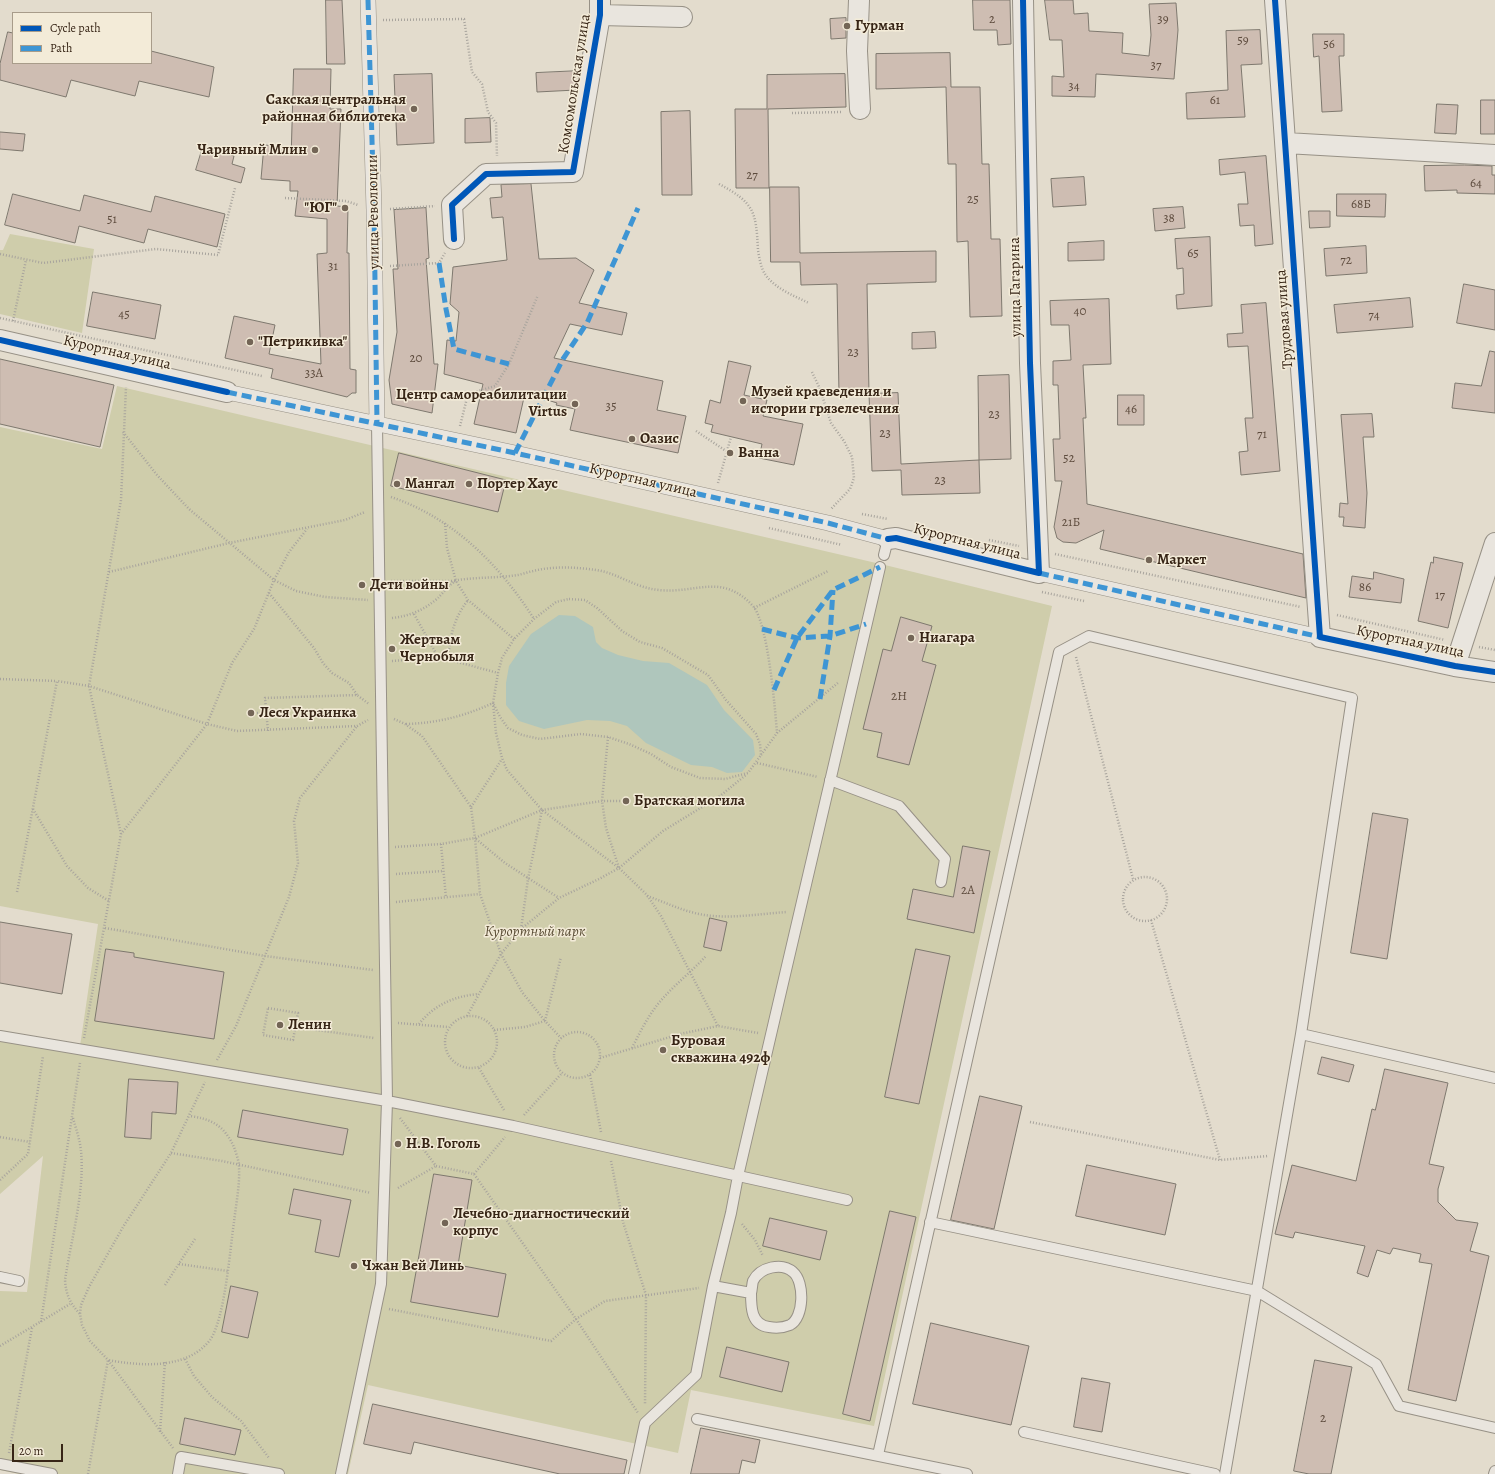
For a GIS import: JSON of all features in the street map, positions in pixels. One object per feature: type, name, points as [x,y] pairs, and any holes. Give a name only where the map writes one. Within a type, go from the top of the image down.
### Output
[{"type":"street","name":"улица Революции","points":[[368,0],[375,267],[377,424]]},
{"type":"street","points":[[853,110],[859,0]]},
{"type":"street","name":"улица Гагарина","points":[[1023,0],[1030,363],[1039,573]]},
{"type":"street","name":"Трудовая улица","points":[[1274,0],[1286,143],[1320,636]]},
{"type":"street","points":[[600,8],[682,17]]},
{"type":"street","name":"Комсомольская улица","points":[[498,174],[573,172],[600,8]]},
{"type":"street","points":[[1286,143],[1495,154]]},
{"type":"street","points":[[454,239],[452,204],[486,174],[498,174]]},
{"type":"street","name":"Курортная улица","points":[[0,340],[227,392],[457,440],[828,523],[886,547],[896,538],[1039,573],[1320,636],[1455,666],[1495,672]]},
{"type":"street","points":[[1455,666],[1495,543]]},
{"type":"lane","points":[[341,1474],[381,1284],[385,1196],[387,1101],[378,582],[377,424]]},
{"type":"lane","points":[[634,1474],[645,1423],[696,1375],[713,1286],[731,1213],[738,1176],[880,567]]},
{"type":"lane","points":[[878,1454],[1059,652],[1089,636],[1352,698],[1301,1034],[1225,1474]]},
{"type":"lane","points":[[830,780],[899,806],[945,859],[941,882]]},
{"type":"lane","points":[[1301,1034],[1495,1078]]},
{"type":"lane","points":[[0,1036],[82,1051],[387,1101],[513,1126],[847,1200]]},
{"type":"lane","points":[[930,1222],[1257,1291],[1376,1364],[1399,1406],[1495,1428]]},
{"type":"lane","points":[[768,1267],[782,1267],[793,1272],[799,1281],[802,1295],[799,1314],[791,1325],[777,1328],[764,1327],[755,1320],[751,1308],[751,1293],[753,1281],[761,1272],[768,1267]]},
{"type":"lane","points":[[0,1277],[19,1281]]},
{"type":"lane","points":[[713,1286],[751,1293]]},
{"type":"lane","points":[[697,1419],[878,1454],[966,1474]]},
{"type":"lane","points":[[1024,1432],[1215,1474]]},
{"type":"lane","points":[[178,1474],[181,1457],[279,1474]]},
{"type":"lane","points":[[4,1465],[52,1474]]},
{"type":"path","points":[[369,20],[464,20],[472,72],[482,84],[488,112],[496,123],[498,174]]},
{"type":"path","points":[[792,113],[853,110]]},
{"type":"path","points":[[719,184],[737,193],[751,207],[756,219],[759,256],[764,274],[774,284],[809,303]]},
{"type":"path","points":[[0,254],[43,263],[156,249],[218,256],[235,188]]},
{"type":"path","points":[[13,321],[26,260]]},
{"type":"path","points":[[375,267],[439,263]]},
{"type":"path","points":[[457,440],[468,394],[495,386],[509,364],[538,295]]},
{"type":"path","points":[[0,318],[262,376]]},
{"type":"path","points":[[41,1322],[82,1051],[121,834],[89,686],[121,500],[127,369]]},
{"type":"path","points":[[812,372],[820,389],[831,423],[844,441],[852,456],[854,478],[850,489],[832,508]]},
{"type":"path","points":[[696,431],[728,453]]},
{"type":"path","points":[[123,432],[158,476],[189,509],[274,580],[296,591],[324,597],[379,601]]},
{"type":"path","points":[[714,497],[728,453],[731,437]]},
{"type":"path","points":[[377,492],[414,504],[446,523],[488,559],[504,576],[534,619]]},
{"type":"path","points":[[109,572],[229,543],[307,529],[345,520],[365,512],[378,503]]},
{"type":"path","points":[[446,523],[447,548],[456,581],[468,600],[485,616],[514,639]]},
{"type":"path","points":[[121,834],[207,724],[232,663],[254,629],[274,580],[289,552],[307,529]]},
{"type":"path","points":[[1038,550],[1318,610],[1462,644],[1495,650]]},
{"type":"path","points":[[378,582],[456,581],[565,567],[598,570],[642,588],[661,590],[691,589],[718,585],[740,594],[754,608],[762,629],[774,690],[778,733]]},
{"type":"path","points":[[754,608],[828,571]]},
{"type":"path","points":[[379,619],[404,617],[414,614],[428,606],[456,581]]},
{"type":"path","points":[[269,593],[314,648],[323,663],[332,673],[349,683],[357,695],[381,713],[405,724],[422,736],[470,807],[476,838],[480,894],[501,954],[522,992],[545,1021],[561,1038]]},
{"type":"path","points":[[718,1026],[690,974],[662,916],[647,895],[619,868],[542,810],[508,770],[502,758],[496,733],[493,703],[502,658],[514,639],[534,619],[556,602],[569,599],[584,600],[597,608],[628,635],[640,642],[662,648],[708,675],[726,700],[756,734],[760,744],[761,755]]},
{"type":"path","points":[[448,658],[453,626],[468,600]]},
{"type":"path","points":[[414,614],[439,657]]},
{"type":"path","points":[[1073,645],[1133,879]]},
{"type":"path","points":[[380,662],[439,657],[448,658],[469,666],[498,673]]},
{"type":"path","points":[[467,1016],[501,954],[521,929],[559,898],[619,868],[663,830],[720,796],[748,773],[778,733],[820,699],[857,666]]},
{"type":"path","points":[[0,679],[57,681],[89,686],[207,724],[237,731],[268,731],[357,726]]},
{"type":"path","points":[[17,892],[57,681]]},
{"type":"path","points":[[268,731],[265,698],[357,695]]},
{"type":"path","points":[[405,724],[446,720],[471,713],[493,703]]},
{"type":"path","points":[[493,703],[500,717],[508,728],[522,735],[540,739],[581,734],[608,737],[629,744],[651,754],[671,767],[700,778],[725,779],[748,773]]},
{"type":"path","points":[[254,713],[266,713]]},
{"type":"path","points":[[181,1457],[160,1432],[108,1360],[90,1342],[82,1325],[80,1314],[89,1287],[123,1227],[171,1153],[211,1071],[236,1026],[289,897],[298,863],[294,821],[300,798],[357,726],[381,713]]},
{"type":"path","points":[[608,737],[602,801],[606,828],[619,868]]},
{"type":"path","points":[[470,807],[502,758]]},
{"type":"path","points":[[757,763],[830,780]]},
{"type":"path","points":[[383,847],[441,844],[476,838],[542,810],[602,801],[622,801]]},
{"type":"path","points":[[32,809],[67,866],[88,888],[109,901]]},
{"type":"path","points":[[521,929],[528,879],[542,810]]},
{"type":"path","points":[[476,838],[505,863],[559,898]]},
{"type":"path","points":[[441,844],[446,898]]},
{"type":"path","points":[[383,874],[443,872]]},
{"type":"path","points":[[1144,876],[1152,878],[1164,888],[1167,895],[1165,907],[1158,917],[1151,920],[1138,921],[1131,917],[1124,908],[1122,901],[1123,891],[1133,879],[1144,876]]},
{"type":"path","points":[[383,902],[480,894]]},
{"type":"path","points":[[647,895],[692,912],[708,915],[724,916],[799,911]]},
{"type":"path","points":[[1151,920],[1220,1160]]},
{"type":"path","points":[[105,928],[265,956],[384,972]]},
{"type":"path","points":[[632,1048],[646,1022],[664,998],[690,974],[706,956]]},
{"type":"path","points":[[545,1021],[561,957]]},
{"type":"path","points":[[419,1024],[425,1017],[443,1003],[466,995],[479,994]]},
{"type":"path","points":[[268,1008],[298,1013],[295,1027],[293,1040],[263,1035],[268,1008]]},
{"type":"path","points":[[467,1016],[482,1018],[494,1030],[497,1039],[497,1048],[490,1060],[479,1068],[470,1069],[461,1067],[453,1062],[447,1055],[444,1046],[444,1037],[448,1027],[460,1018],[467,1016]]},
{"type":"path","points":[[494,1030],[525,1027],[545,1021]]},
{"type":"path","points":[[385,1022],[448,1027]]},
{"type":"path","points":[[600,1058],[680,1034],[718,1026],[739,1028],[771,1035]]},
{"type":"path","points":[[295,1027],[385,1039]]},
{"type":"path","points":[[576,1032],[591,1036],[598,1044],[600,1052],[599,1065],[590,1075],[576,1079],[562,1073],[555,1063],[554,1051],[561,1038],[576,1032]]},
{"type":"path","points":[[0,1180],[28,1154],[45,1044]]},
{"type":"path","points":[[479,1068],[513,1126]]},
{"type":"path","points":[[590,1075],[604,1146],[612,1162],[623,1222],[646,1295],[645,1423]]},
{"type":"path","points":[[387,1101],[436,1166],[474,1174],[576,1319],[645,1423]]},
{"type":"path","points":[[72,1116],[79,1137],[81,1152],[78,1208],[65,1280],[66,1291],[70,1303],[80,1314]]},
{"type":"path","points":[[108,1360],[134,1364],[185,1359],[209,1340],[217,1326],[228,1271],[239,1165],[234,1147],[225,1132],[208,1119],[190,1116]]},
{"type":"path","points":[[1030,1122],[1220,1160],[1280,1155]]},
{"type":"path","points":[[0,1137],[30,1142]]},
{"type":"path","points":[[171,1153],[239,1165],[385,1196],[436,1166]]},
{"type":"path","points":[[731,1213],[755,1240],[768,1267]]},
{"type":"path","points":[[165,1285],[194,1239]]},
{"type":"path","points":[[178,1264],[228,1271]]},
{"type":"path","points":[[376,1307],[551,1341],[576,1319],[605,1302],[713,1286]]},
{"type":"path","points":[[0,1346],[32,1328],[70,1303]]},
{"type":"path","points":[[4,1465],[32,1328]]},
{"type":"path","points":[[185,1359],[194,1376],[212,1397],[241,1421],[272,1462]]},
{"type":"path","points":[[88,1474],[108,1360]]},
{"type":"path","points":[[160,1432],[165,1362]]},
{"type":"green space","points":[[10,234],[94,249],[82,333],[0,314],[0,250],[3,250]]},
{"type":"green space","name":"Курортный парк","points":[[117,386],[889,566],[1052,606],[874,1426],[691,1390],[678,1453],[368,1385],[348,1474],[19,1474],[0,1470],[0,1291],[27,1292],[43,1156],[0,1194],[0,1040],[79,1053],[98,924],[0,906],[0,427],[102,449]]},
{"type":"shaded area","points":[[559,615],[575,616],[593,627],[596,642],[602,648],[618,655],[643,661],[669,663],[707,685],[724,710],[753,740],[755,755],[742,772],[727,773],[712,767],[691,765],[646,743],[627,726],[610,721],[587,720],[544,729],[519,721],[506,705],[506,683],[509,666],[531,634]]},
{"type":"building","points":[[326,0],[342,0],[345,64],[327,64]]},
{"type":"building","points":[[973,0],[1010,0],[1011,44],[998,45],[997,30],[974,30]]},
{"type":"building","points":[[1045,0],[1073,0],[1074,14],[1088,13],[1089,31],[1123,33],[1122,53],[1149,56],[1151,35],[1149,4],[1176,3],[1178,30],[1174,79],[1096,74],[1095,97],[1052,96],[1052,76],[1064,77],[1062,40],[1050,40]]},
{"type":"building","points":[[846,18],[846,38],[831,39],[830,19]]},
{"type":"building","points":[[1260,30],[1262,64],[1241,65],[1245,117],[1187,119],[1186,93],[1228,90],[1226,31]]},
{"type":"building","points":[[8,32],[12,33],[12,64],[152,64],[152,51],[214,67],[209,97],[139,81],[135,96],[71,80],[66,97],[0,80],[0,64]]},
{"type":"building","points":[[1313,34],[1344,34],[1344,56],[1339,56],[1342,111],[1322,112],[1319,56],[1314,57]]},
{"type":"building","points":[[950,53],[951,87],[980,87],[982,164],[989,164],[991,239],[1000,239],[1002,316],[970,317],[968,241],[957,242],[956,164],[948,164],[946,87],[876,89],[876,54]]},
{"type":"building","points":[[294,69],[331,69],[330,109],[341,109],[337,206],[348,207],[347,253],[349,253],[350,369],[356,370],[356,393],[352,393],[347,397],[271,378],[273,369],[225,358],[234,316],[275,325],[269,354],[321,364],[317,254],[327,253],[327,219],[295,216],[298,191],[290,191],[290,181],[261,179],[264,145],[291,147]]},
{"type":"building","points":[[579,71],[576,90],[537,92],[536,73]]},
{"type":"building","name":"Сакская центральная районная библиотека","points":[[432,74],[434,143],[397,145],[394,75]]},
{"type":"building","points":[[845,74],[846,107],[768,109],[769,188],[736,188],[735,109],[767,109],[767,75]]},
{"type":"building","points":[[1481,100],[1495,100],[1495,134],[1481,134]]},
{"type":"building","points":[[1437,104],[1458,105],[1456,134],[1435,133]]},
{"type":"building","points":[[690,111],[692,195],[662,195],[661,112]]},
{"type":"building","points":[[490,118],[491,142],[465,143],[465,119]]},
{"type":"building","points":[[0,132],[25,134],[23,151],[0,149]]},
{"type":"building","points":[[203,147],[234,156],[232,164],[245,168],[241,183],[196,170]]},
{"type":"building","points":[[1266,156],[1273,244],[1255,246],[1254,225],[1240,226],[1238,204],[1248,204],[1245,172],[1220,175],[1219,160]]},
{"type":"building","points":[[1424,166],[1492,166],[1492,175],[1495,175],[1495,194],[1457,193],[1457,190],[1425,191]]},
{"type":"building","points":[[1084,177],[1086,205],[1053,207],[1051,179]]},
{"type":"building","points":[[531,184],[539,259],[576,258],[594,270],[579,303],[627,313],[622,335],[570,324],[554,358],[663,381],[657,410],[686,416],[678,453],[570,430],[575,409],[556,405],[557,403],[525,393],[516,433],[474,424],[483,384],[444,374],[447,340],[456,341],[459,312],[450,304],[453,267],[507,260],[503,217],[492,218],[490,198],[502,197],[501,185]]},
{"type":"building","points":[[770,187],[799,187],[800,253],[936,251],[936,282],[867,284],[869,394],[839,394],[837,284],[801,285],[800,262],[771,262]]},
{"type":"building","points":[[13,194],[80,211],[84,195],[151,212],[155,196],[225,214],[217,247],[148,229],[144,243],[79,226],[75,243],[5,225]]},
{"type":"building","points":[[1337,194],[1386,194],[1385,217],[1337,216]]},
{"type":"building","points":[[1183,207],[1185,228],[1155,231],[1153,209]]},
{"type":"building","points":[[426,208],[429,258],[426,259],[434,364],[438,364],[432,413],[392,404],[389,380],[397,332],[393,269],[398,269],[394,210]]},
{"type":"building","points":[[1309,211],[1330,211],[1330,227],[1310,228]]},
{"type":"building","points":[[1210,237],[1212,306],[1177,309],[1176,295],[1184,294],[1183,268],[1177,269],[1175,239]]},
{"type":"building","points":[[1104,241],[1104,260],[1068,261],[1068,243]]},
{"type":"building","points":[[1366,246],[1367,273],[1326,276],[1324,249]]},
{"type":"building","points":[[1464,284],[1495,290],[1495,330],[1457,323]]},
{"type":"building","points":[[93,292],[161,305],[155,339],[87,326]]},
{"type":"building","points":[[1410,298],[1413,327],[1337,333],[1334,305]]},
{"type":"building","points":[[1109,299],[1111,364],[1083,365],[1086,418],[1083,418],[1087,504],[1303,554],[1306,598],[1100,549],[1104,530],[1076,543],[1063,542],[1057,538],[1054,527],[1062,481],[1055,481],[1053,439],[1060,439],[1058,385],[1053,385],[1053,361],[1071,360],[1069,325],[1051,325],[1050,301]]},
{"type":"building","points":[[1266,303],[1280,471],[1241,475],[1239,452],[1248,451],[1245,418],[1253,418],[1248,346],[1228,347],[1227,334],[1243,333],[1241,305]]},
{"type":"building","points":[[935,332],[936,348],[912,349],[912,333]]},
{"type":"building","points":[[1490,351],[1495,352],[1495,413],[1452,408],[1455,383],[1481,386]]},
{"type":"building","points":[[0,359],[114,385],[100,447],[0,424]]},
{"type":"building","name":"Музей краеведения и истории грязелечения","points":[[729,361],[751,366],[744,395],[767,400],[763,416],[803,424],[794,465],[759,458],[762,444],[711,432],[713,425],[705,423],[710,400],[720,403]]},
{"type":"building","points":[[1009,375],[1011,459],[979,460],[978,376]]},
{"type":"building","points":[[898,393],[901,464],[979,460],[980,493],[902,495],[901,470],[872,471],[869,394]]},
{"type":"building","points":[[1118,395],[1144,395],[1144,425],[1118,425]]},
{"type":"building","points":[[1372,414],[1374,437],[1363,437],[1367,493],[1365,528],[1343,526],[1344,517],[1339,517],[1340,503],[1348,504],[1341,415]]},
{"type":"building","points":[[399,453],[506,480],[498,512],[391,486]]},
{"type":"building","points":[[1434,557],[1463,563],[1448,628],[1418,621],[1431,562],[1433,563]]},
{"type":"building","points":[[1374,572],[1404,579],[1401,603],[1349,597],[1352,576],[1373,579]]},
{"type":"building","points":[[901,617],[932,626],[922,661],[936,665],[909,765],[877,757],[882,733],[863,729],[883,649],[891,651]]},
{"type":"building","points":[[1373,813],[1408,819],[1387,959],[1351,953]]},
{"type":"building","points":[[963,846],[990,851],[974,933],[907,919],[913,889],[953,897]]},
{"type":"building","points":[[710,918],[727,922],[721,951],[704,947]]},
{"type":"building","points":[[0,922],[72,934],[62,994],[0,983]]},
{"type":"building","points":[[106,949],[134,953],[134,957],[224,972],[214,1039],[95,1021]]},
{"type":"building","points":[[916,949],[950,956],[919,1104],[885,1097]]},
{"type":"building","points":[[1322,1057],[1354,1065],[1349,1082],[1318,1074]]},
{"type":"building","points":[[1385,1069],[1448,1083],[1429,1164],[1444,1167],[1438,1189],[1438,1202],[1456,1220],[1478,1223],[1470,1251],[1489,1256],[1456,1401],[1408,1390],[1432,1264],[1419,1262],[1421,1254],[1393,1248],[1390,1254],[1377,1250],[1368,1277],[1357,1273],[1365,1246],[1295,1232],[1293,1238],[1275,1234],[1292,1165],[1356,1181],[1372,1109],[1375,1110]]},
{"type":"building","points":[[129,1079],[178,1082],[176,1114],[152,1112],[151,1139],[125,1137]]},
{"type":"building","points":[[980,1096],[1022,1106],[994,1229],[951,1220]]},
{"type":"building","points":[[243,1110],[348,1129],[343,1155],[238,1137]]},
{"type":"building","points":[[1087,1165],[1176,1184],[1165,1235],[1076,1216]]},
{"type":"building","name":"Лечебно-диагностический корпус","points":[[434,1174],[472,1180],[458,1265],[506,1274],[498,1317],[411,1302]]},
{"type":"building","points":[[294,1189],[351,1200],[339,1257],[315,1252],[321,1220],[289,1214]]},
{"type":"building","points":[[890,1211],[916,1217],[870,1421],[843,1414]]},
{"type":"building","points":[[770,1218],[827,1231],[820,1260],[763,1246]]},
{"type":"building","points":[[231,1286],[258,1292],[248,1338],[222,1332]]},
{"type":"building","points":[[931,1323],[1029,1346],[1011,1425],[913,1404]]},
{"type":"building","points":[[727,1347],[789,1362],[782,1392],[720,1377]]},
{"type":"building","points":[[1315,1360],[1352,1367],[1331,1474],[1309,1474],[1294,1471]]},
{"type":"building","points":[[1082,1378],[1110,1383],[1102,1432],[1074,1427]]},
{"type":"building","points":[[373,1404],[627,1460],[624,1474],[560,1474],[414,1442],[411,1454],[364,1444]]},
{"type":"building","points":[[185,1418],[241,1430],[235,1455],[180,1444]]},
{"type":"building","points":[[701,1428],[760,1440],[755,1463],[742,1460],[739,1474],[691,1474]]},
{"type":"marked path","points":[[368,0],[374,210],[377,424]]},
{"type":"marked path","points":[[515,453],[563,359],[587,323],[638,208]]},
{"type":"marked path","points":[[439,263],[454,349],[509,364]]},
{"type":"marked path","points":[[227,392],[515,453],[828,523],[888,539]]},
{"type":"marked path","points":[[774,690],[797,638],[833,590],[880,567]]},
{"type":"marked path","points":[[1039,573],[1320,637]]},
{"type":"marked path","points":[[820,699],[830,636],[833,590]]},
{"type":"marked path","points":[[762,629],[797,638],[830,636],[866,624]]},
{"type":"cycle path","points":[[454,239],[452,205],[486,174],[573,172],[600,15],[600,0]]},
{"type":"cycle path","points":[[888,539],[896,538],[1039,573],[1030,363],[1023,0]]},
{"type":"cycle path","points":[[1275,0],[1320,637],[1455,666],[1495,672]]},
{"type":"cycle path","points":[[0,340],[227,392]]},
{"type":"place","name":"Гурман","points":[[847,26]]},
{"type":"place","name":"Сакская центральная районная библиотека","points":[[414,109]]},
{"type":"place","name":"Чаривный Млин","points":[[315,150]]},
{"type":"place","name":"\"ЮГ\"","points":[[345,208]]},
{"type":"place","name":"\"Петрикивка\"","points":[[250,342]]},
{"type":"place","name":"Музей краеведения и истории грязелечения","points":[[743,401]]},
{"type":"place","name":"Центр самореабилитации Virtus","points":[[575,404]]},
{"type":"place","name":"Оазис","points":[[632,439]]},
{"type":"place","name":"Ванна","points":[[730,453]]},
{"type":"place","name":"Мангал","points":[[397,484]]},
{"type":"place","name":"Портер Хаус","points":[[469,484]]},
{"type":"place","name":"Маркет","points":[[1149,560]]},
{"type":"place","name":"Дети войны","points":[[362,585]]},
{"type":"place","name":"Ниагара","points":[[911,638]]},
{"type":"place","name":"Жертвам Чернобыля","points":[[392,649]]},
{"type":"place","name":"Леся Украинка","points":[[251,713]]},
{"type":"place","name":"Братская могила","points":[[626,801]]},
{"type":"place","name":"Ленин","points":[[280,1025]]},
{"type":"place","name":"Буровая скважина 492ф","points":[[663,1050]]},
{"type":"place","name":"Н.В. Гоголь","points":[[398,1144]]},
{"type":"place","name":"Лечебно-диагностический корпус","points":[[445,1223]]},
{"type":"place","name":"Чжан Вей Линь","points":[[354,1266]]}]
